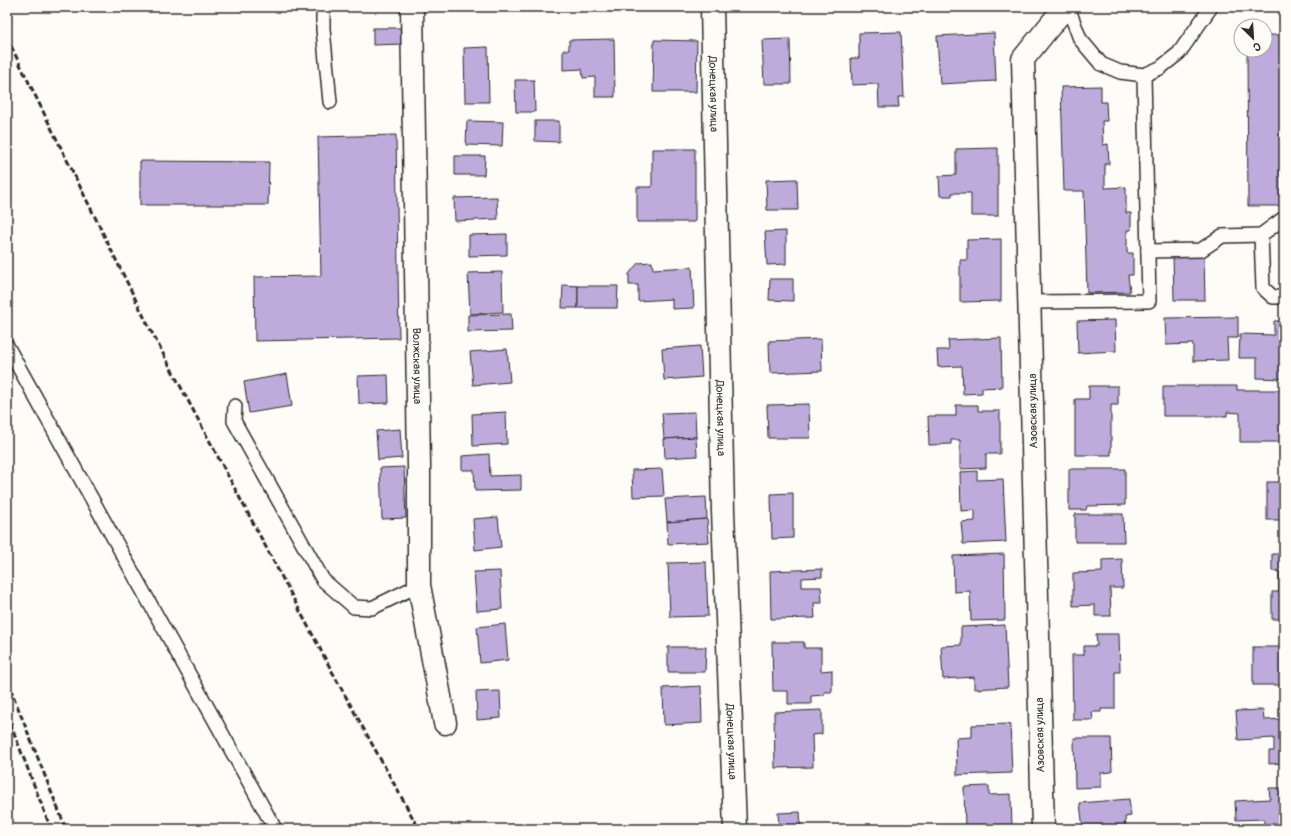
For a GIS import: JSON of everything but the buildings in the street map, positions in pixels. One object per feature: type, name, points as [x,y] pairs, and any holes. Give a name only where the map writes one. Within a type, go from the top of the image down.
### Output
[{"type":"street","name":"Волжская улица","points":[[412,7],[419,458],[419,585],[445,723]]},
{"type":"street","name":"Донецкая улица","points":[[712,7],[723,511],[735,829]]},
{"type":"street","name":"Азовская улица","points":[[1043,829],[1023,59],[1065,7]]},
{"type":"lane","points":[[323,7],[323,29],[330,102]]},
{"type":"lane","points":[[1068,7],[1080,39],[1101,64],[1120,72],[1144,75],[1160,68],[1179,53],[1211,7]]},
{"type":"lane","points":[[1030,302],[1149,301],[1144,75]]},
{"type":"lane","points":[[1148,250],[1201,250],[1222,236],[1261,235],[1284,218]]},
{"type":"lane","points":[[1261,235],[1264,288],[1272,297],[1284,297]]},
{"type":"lane","points":[[7,346],[275,829]]},
{"type":"lane","points":[[235,406],[234,421],[323,580],[354,607],[372,608],[419,585]]},
{"type":"railway","points":[[7,38],[150,329],[335,677],[419,829]]},
{"type":"railway","points":[[7,680],[66,829]]},
{"type":"railway","points":[[7,715],[51,829]]}]
